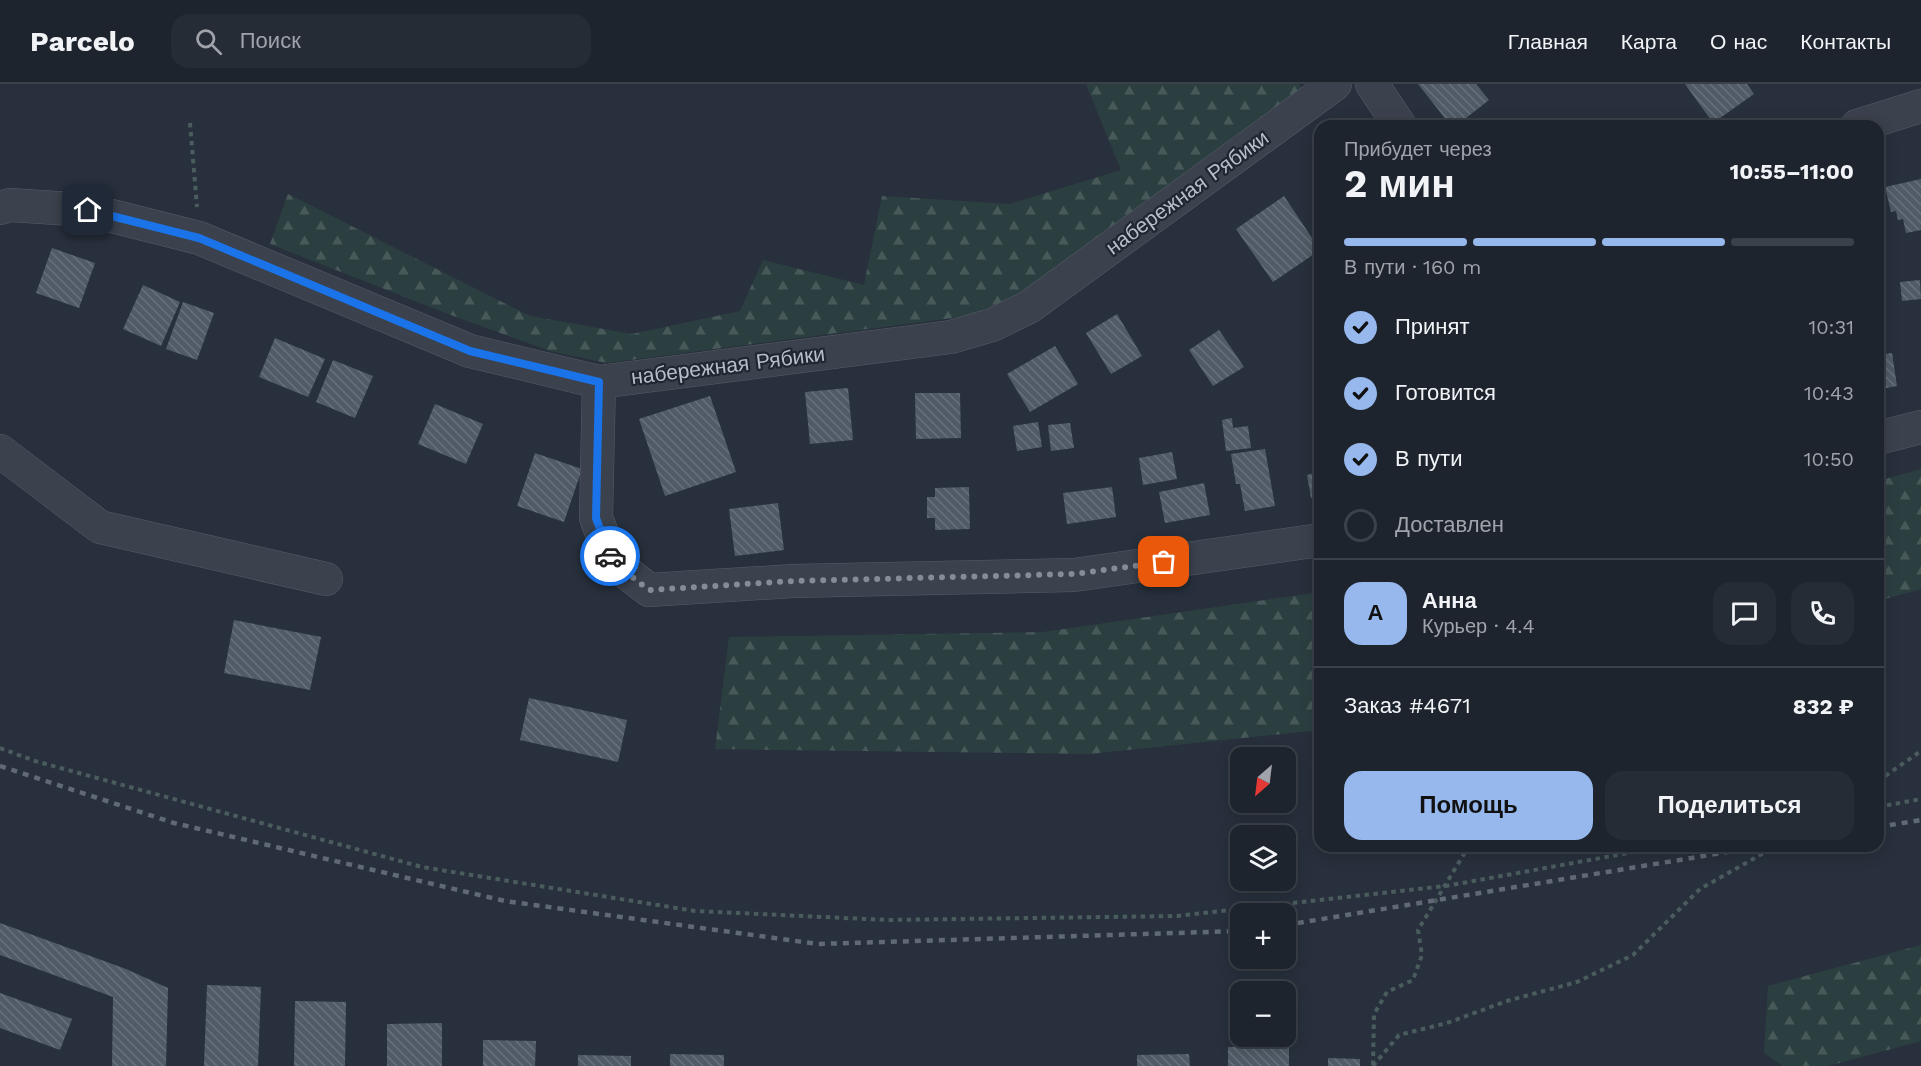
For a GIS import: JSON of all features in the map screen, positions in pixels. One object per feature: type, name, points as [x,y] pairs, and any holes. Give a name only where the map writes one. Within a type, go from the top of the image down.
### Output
[{"type":"street","name":"набережная Рябики","points":[[0,208],[10,205],[88,210],[199,238],[470,351],[599,382],[951,337],[992,325],[1029,307],[1335,84]]},
{"type":"street","points":[[1372,84],[1396,120]]},
{"type":"street","points":[[1876,120],[1921,106]]},
{"type":"street","points":[[599,382],[596,518],[613,562],[649,590],[794,581],[1074,574],[1314,541]]},
{"type":"street","points":[[1884,436],[1921,427]]},
{"type":"street","points":[[0,451],[100,526],[326,579]]},
{"type":"path","points":[[190,123],[199,238]]},
{"type":"path","points":[[0,748],[35,761],[422,867],[695,911],[888,920],[1177,916],[1446,886],[1634,852]]},
{"type":"path","points":[[1884,777],[1921,751]]},
{"type":"path","points":[[1884,806],[1921,799]]},
{"type":"path","points":[[1373,1066],[1374,1014],[1388,992],[1413,980],[1422,955],[1418,930],[1465,852]]},
{"type":"path","points":[[1373,1066],[1399,1035],[1447,1023],[1507,1001],[1576,982],[1634,955],[1700,889],[1765,852]]},
{"type":"green space","points":[[1086,84],[1299,84],[1302,89],[1031,290],[968,316],[607,363],[550,351],[448,314],[270,244],[288,194],[530,316],[632,334],[740,311],[763,260],[864,285],[882,196],[1009,204],[1121,170]]},
{"type":"green space","points":[[1921,469],[1921,589],[1884,599],[1884,479]]},
{"type":"green space","points":[[1314,593],[1314,731],[1089,754],[715,749],[729,637],[1043,632]]},
{"type":"green space","points":[[1921,945],[1921,1041],[1828,1066],[1783,1066],[1764,1053],[1768,986]]},
{"type":"building","points":[[1418,84],[1476,84],[1489,100],[1464,120],[1446,120]]},
{"type":"building","points":[[1685,84],[1747,84],[1754,94],[1717,120],[1711,120]]},
{"type":"building","points":[[1921,179],[1921,230],[1906,233],[1903,219],[1898,220],[1896,211],[1891,212],[1885,187]]},
{"type":"building","points":[[1284,196],[1314,241],[1314,254],[1273,282],[1236,229]]},
{"type":"building","points":[[52,248],[95,263],[79,308],[36,293]]},
{"type":"building","points":[[1920,280],[1921,299],[1902,301],[1900,282]]},
{"type":"building","points":[[143,285],[180,302],[161,346],[123,329]]},
{"type":"building","points":[[183,302],[214,313],[197,360],[166,349]]},
{"type":"building","points":[[1117,314],[1142,356],[1111,374],[1086,333]]},
{"type":"building","points":[[1219,330],[1244,367],[1213,386],[1189,350]]},
{"type":"building","points":[[275,338],[325,359],[308,397],[259,377]]},
{"type":"building","points":[[1055,346],[1078,384],[1030,412],[1007,374]]},
{"type":"building","points":[[1892,353],[1897,386],[1884,388],[1884,354]]},
{"type":"building","points":[[333,360],[373,376],[355,418],[316,402]]},
{"type":"building","points":[[848,388],[853,440],[810,444],[805,392]]},
{"type":"building","points":[[915,393],[960,393],[961,438],[916,439]]},
{"type":"building","points":[[710,396],[736,472],[665,496],[639,419]]},
{"type":"building","points":[[435,404],[483,424],[466,464],[418,444]]},
{"type":"building","points":[[1232,418],[1233,428],[1248,426],[1251,448],[1226,451],[1222,420]]},
{"type":"building","points":[[1038,422],[1042,447],[1017,451],[1013,426]]},
{"type":"building","points":[[1070,423],[1074,448],[1051,451],[1048,425]]},
{"type":"building","points":[[1265,449],[1275,506],[1245,511],[1240,484],[1236,484],[1231,454]]},
{"type":"building","points":[[1172,452],[1177,479],[1143,485],[1139,458]]},
{"type":"building","points":[[535,453],[582,469],[564,522],[517,506]]},
{"type":"building","points":[[1314,473],[1314,497],[1311,498],[1307,475]]},
{"type":"building","points":[[1204,483],[1210,515],[1165,523],[1159,492]]},
{"type":"building","points":[[969,487],[970,529],[935,530],[935,518],[927,518],[927,497],[935,497],[935,488]]},
{"type":"building","points":[[1112,487],[1116,517],[1067,524],[1063,493]]},
{"type":"building","points":[[778,503],[784,550],[735,556],[729,509]]},
{"type":"building","points":[[234,620],[321,637],[310,690],[224,673]]},
{"type":"building","points":[[529,698],[627,720],[618,762],[520,740]]},
{"type":"building","points":[[0,923],[126,969],[168,988],[166,1066],[112,1066],[113,997],[0,955]]},
{"type":"building","points":[[207,985],[261,987],[258,1066],[204,1066]]},
{"type":"building","points":[[0,993],[72,1019],[60,1050],[0,1028]]},
{"type":"building","points":[[295,1001],[346,1002],[345,1066],[294,1066]]},
{"type":"building","points":[[442,1023],[442,1066],[387,1066],[387,1024]]},
{"type":"building","points":[[483,1040],[536,1041],[535,1066],[483,1066]]},
{"type":"building","points":[[1228,1047],[1289,1047],[1289,1066],[1228,1066]]},
{"type":"building","points":[[670,1054],[724,1055],[724,1066],[670,1066]]},
{"type":"building","points":[[1189,1054],[1190,1066],[1137,1066],[1137,1055]]},
{"type":"building","points":[[578,1055],[631,1056],[631,1066],[578,1066]]},
{"type":"building","points":[[1328,1058],[1360,1059],[1360,1066],[1328,1066]]},
{"type":"railway","points":[[0,766],[174,823],[505,901],[818,944],[1230,931]]},
{"type":"railway","points":[[1884,826],[1921,820]]},
{"type":"railway","points":[[1296,923],[1728,852]]},
{"type":"way so far","points":[[610,556],[613,562],[649,590],[794,581],[1074,574],[1164,562]]},
{"type":"route","points":[[88,210],[199,238],[470,351],[599,382],[596,518],[610,556]]}]
